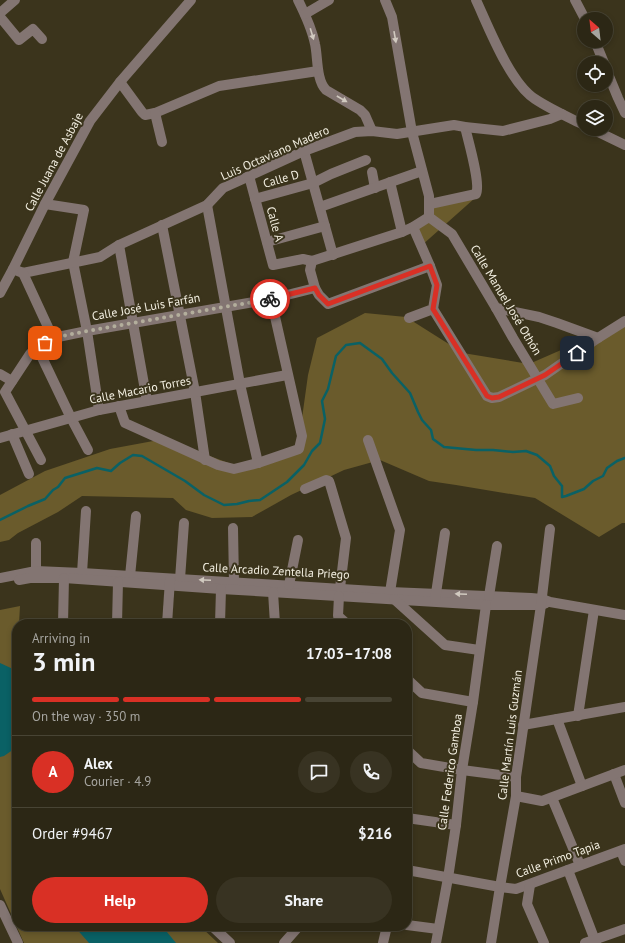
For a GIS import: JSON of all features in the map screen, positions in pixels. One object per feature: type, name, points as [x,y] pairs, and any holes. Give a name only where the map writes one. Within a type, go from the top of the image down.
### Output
[{"type":"street","points":[[0,13],[15,0]]},
{"type":"street","name":"Calle Juana de Asbaje","points":[[0,293],[45,204],[90,121],[120,82],[191,0]]},
{"type":"street","points":[[298,0],[306,14],[315,44],[318,71],[322,86],[326,90],[360,110],[365,115],[372,131]]},
{"type":"street","points":[[306,14],[329,0]]},
{"type":"street","points":[[385,0],[392,17],[412,132],[429,196],[429,217],[414,228],[312,261],[310,270],[315,288],[319,295],[328,304],[430,266]]},
{"type":"street","points":[[476,0],[507,64],[522,88],[534,99],[577,122]]},
{"type":"street","points":[[575,0],[581,12]]},
{"type":"street","points":[[0,17],[19,40],[33,29],[42,39]]},
{"type":"street","points":[[120,82],[142,112],[146,115],[155,113],[219,86],[318,71]]},
{"type":"street","points":[[613,86],[625,112]]},
{"type":"street","points":[[155,113],[162,142]]},
{"type":"street","name":"Luis Octaviano Madero","points":[[23,273],[100,257],[119,245],[207,205],[224,188],[304,151],[355,132],[372,131],[397,134],[454,125],[465,128],[503,131],[550,119],[562,114]]},
{"type":"street","points":[[430,204],[476,194],[478,191],[465,128]]},
{"type":"street","points":[[606,136],[625,145]]},
{"type":"street","points":[[304,151],[332,255]]},
{"type":"street","name":"Calle D","points":[[255,199],[313,183],[366,160]]},
{"type":"street","points":[[320,207],[422,171]]},
{"type":"street","points":[[372,172],[375,188]]},
{"type":"street","name":"Calle A","points":[[249,176],[273,265],[303,259],[312,261]]},
{"type":"street","points":[[390,182],[402,232]]},
{"type":"street","points":[[45,204],[84,210],[74,262],[87,331],[99,410]]},
{"type":"street","points":[[207,205],[240,384],[258,463]]},
{"type":"street","name":"Calle Manuel José Othón","points":[[429,217],[452,234],[553,404],[578,398]]},
{"type":"street","points":[[162,225],[195,392],[204,460]]},
{"type":"street","points":[[267,242],[325,226]]},
{"type":"street","points":[[414,228],[437,285],[433,309],[487,396],[492,398],[499,397],[545,375],[625,321]]},
{"type":"street","points":[[119,245],[147,401]]},
{"type":"street","points":[[13,269],[23,273],[53,338]]},
{"type":"street","name":"Calle José Luis Farfán","points":[[26,430],[5,392],[30,354],[37,347],[53,338],[180,314],[271,299],[315,288]]},
{"type":"street","points":[[119,406],[125,423],[218,466],[234,469],[258,463],[298,449],[302,436],[271,299]]},
{"type":"street","points":[[496,308],[539,317],[598,338]]},
{"type":"street","points":[[409,318],[433,309]]},
{"type":"street","points":[[37,347],[88,450]]},
{"type":"street","points":[[0,374],[12,381]]},
{"type":"street","name":"Calle Macario Torres","points":[[0,438],[99,410],[287,374]]},
{"type":"street","points":[[26,430],[41,460]]},
{"type":"street","points":[[12,434],[29,474]]},
{"type":"street","points":[[368,440],[400,530],[392,596],[445,645],[479,650]]},
{"type":"street","points":[[306,489],[326,480],[329,481],[346,538],[338,616],[341,619]]},
{"type":"street","points":[[82,573],[86,511]]},
{"type":"street","points":[[130,576],[136,516]]},
{"type":"street","points":[[168,619],[184,523]]},
{"type":"street","points":[[233,528],[234,582]]},
{"type":"street","name":"Calle Martín Luis Guzmán","points":[[491,943],[516,796],[516,776],[523,725],[544,602],[550,529]]},
{"type":"street","points":[[435,597],[445,533]]},
{"type":"street","points":[[290,585],[298,540]]},
{"type":"street","points":[[36,544],[36,571]]},
{"type":"street","name":"Calle Federico Gamboa","points":[[436,943],[456,824],[479,650],[497,546]]},
{"type":"street","name":"Calle Arcadio Zentella Priego","points":[[0,578],[36,571],[130,576],[174,581],[221,589],[273,592],[340,592]]},
{"type":"street","name":"Calle Arcadio Zentella Priego","points":[[0,585],[30,578],[64,578],[118,582],[234,582],[290,585],[340,592],[392,596],[544,602],[625,615]]},
{"type":"street","points":[[63,619],[64,578]]},
{"type":"street","points":[[117,619],[118,582]]},
{"type":"street","points":[[220,619],[221,589]]},
{"type":"street","points":[[273,592],[275,619]]},
{"type":"street","points":[[578,716],[594,610]]},
{"type":"street","points":[[412,684],[422,693],[473,702]]},
{"type":"street","points":[[523,725],[625,707]]},
{"type":"street","points":[[557,719],[582,786]]},
{"type":"street","points":[[412,755],[420,762],[462,770],[516,776]]},
{"type":"street","points":[[516,796],[542,801],[625,770]]},
{"type":"street","points":[[614,774],[625,803]]},
{"type":"street","points":[[552,798],[580,865]]},
{"type":"street","points":[[412,819],[456,824]]},
{"type":"street","points":[[623,850],[625,861]]},
{"type":"street","name":"Calle Primo Tapia","points":[[412,871],[516,889],[623,850]]},
{"type":"street","points":[[568,870],[596,941]]},
{"type":"street","points":[[530,885],[527,904],[544,943]]},
{"type":"street","points":[[0,906],[12,931]]},
{"type":"street","points":[[412,925],[438,929]]},
{"type":"street","points":[[585,943],[596,941],[625,928]]},
{"type":"street","points":[[12,931],[18,943]]},
{"type":"street","points":[[218,931],[230,943]]},
{"type":"street","points":[[284,943],[295,931]]},
{"type":"street","points":[[383,943],[386,931]]},
{"type":"shaded area","points":[[475,198],[421,246],[414,228],[429,219],[430,204]]},
{"type":"shaded area","points":[[365,313],[406,317],[463,353],[529,364],[625,322],[625,523],[622,523],[599,537],[535,498],[429,481],[380,460],[344,470],[291,495],[252,517],[212,518],[186,510],[173,498],[82,496],[58,512],[18,533],[9,540],[0,542],[0,495],[45,471],[110,449],[164,439],[234,465],[298,447],[308,375],[317,338]]},
{"type":"shaded area","points":[[20,606],[19,619],[12,619],[12,916],[0,889],[0,610]]},
{"type":"shaded area","points":[[19,931],[205,931],[218,943],[24,943]]},
{"type":"water","points":[[0,663],[12,669],[12,750],[0,757]]},
{"type":"water","points":[[78,931],[166,931],[176,943],[89,943]]},
{"type":"waterway","points":[[0,520],[45,499],[65,478],[97,468],[111,471],[133,455],[142,456],[185,481],[204,495],[224,505],[260,500],[287,482],[304,465],[312,451],[320,443],[325,419],[322,401],[328,389],[336,356],[346,345],[360,343],[382,359],[410,393],[422,420],[431,430],[433,439],[444,447],[513,452],[526,451],[537,455],[550,466],[554,476],[562,486],[562,497],[584,489],[593,481],[603,476],[607,468],[617,461],[625,458]]},
{"type":"way so far","points":[[45,343],[53,338],[87,331],[270,299]]},
{"type":"route","points":[[270,299],[315,288],[319,295],[328,304],[430,266],[437,285],[433,309],[487,396],[492,398],[499,397],[537,379],[577,353]]}]
